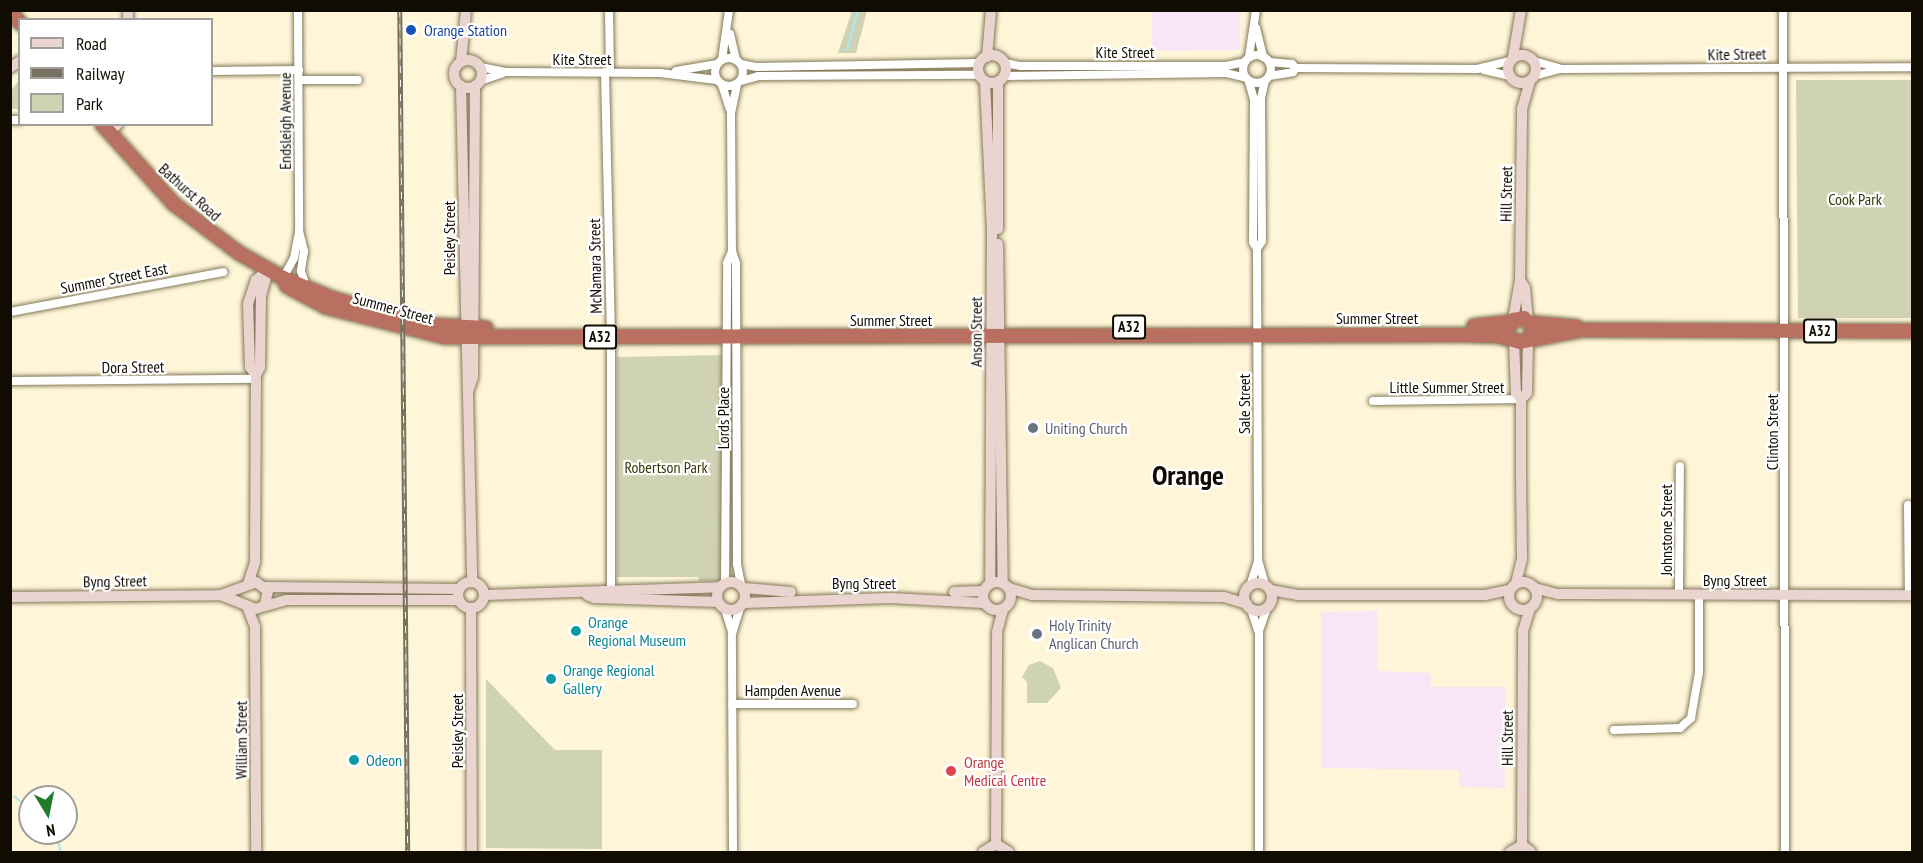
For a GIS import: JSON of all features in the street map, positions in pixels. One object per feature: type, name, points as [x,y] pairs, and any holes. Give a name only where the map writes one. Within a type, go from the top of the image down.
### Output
[{"type":"highway","name":"Bathurst Road","points":[[109,127],[174,204],[268,270]]},
{"type":"highway","name":"Summer Street","points":[[268,270],[334,299],[429,325],[468,333]]},
{"type":"highway","name":"Summer Street","points":[[283,278],[290,287],[326,307],[418,333],[1258,330],[1474,326],[1512,321]]},
{"type":"highway","name":"A32","points":[[1512,321],[1530,321]]},
{"type":"highway","points":[[1512,321],[1508,329],[1521,339],[1530,321]]},
{"type":"highway","name":"Summer Street","points":[[1530,321],[1582,330],[1912,331]]},
{"type":"highway","name":"Summer Street","points":[[1258,330],[1475,335],[1521,339],[1575,334],[1582,330]]},
{"type":"street","name":"Endsleigh Avenue","points":[[283,278],[294,258],[299,231],[298,10]]},
{"type":"street","points":[[466,10],[466,33],[461,62],[477,64],[466,33]]},
{"type":"street","name":"McNamara Street","points":[[609,10],[611,590]]},
{"type":"street","points":[[720,62],[729,30],[729,10]]},
{"type":"street","points":[[983,60],[991,32],[991,10]]},
{"type":"street","points":[[1247,59],[1256,27],[1256,10]]},
{"type":"street","points":[[1511,59],[1521,25],[1521,10]]},
{"type":"street","name":"Clinton Street","points":[[1783,10],[1785,852]]},
{"type":"street","points":[[1477,69],[1511,59],[1531,58],[1521,25]]},
{"type":"street","points":[[1256,27],[1266,59],[1292,64],[1296,68],[1477,69],[1511,78],[1532,79]]},
{"type":"street","points":[[729,30],[739,62],[757,67],[1002,60],[991,32]]},
{"type":"street","name":"Kite Street","points":[[1531,58],[1561,69]]},
{"type":"street","name":"Hill Street","points":[[1512,321],[1520,280],[1522,109],[1532,79],[1531,58]]},
{"type":"street","name":"Kite Street","points":[[1002,60],[1021,66],[1214,66],[1247,59],[1266,59]]},
{"type":"street","name":"Sale Street","points":[[1247,59],[1247,79],[1254,99],[1253,242],[1257,249],[1258,330],[1258,560],[1248,589]]},
{"type":"street","name":"Sale Street","points":[[1257,249],[1262,241],[1262,98],[1267,79],[1266,59]]},
{"type":"street","name":"Hill Street","points":[[1511,59],[1511,78],[1522,109]]},
{"type":"street","name":"Anson Street","points":[[983,60],[1006,606]]},
{"type":"street","name":"Anson Street","points":[[987,606],[1002,60]]},
{"type":"street","name":"Peisley Street","points":[[461,62],[454,74],[461,86],[468,333],[473,377],[469,389],[472,581]]},
{"type":"street","name":"Kite Street","points":[[660,73],[720,62],[739,62]]},
{"type":"street","name":"Lords Place","points":[[720,62],[720,83],[731,114]]},
{"type":"street","name":"Lords Place","points":[[722,585],[736,263],[732,251],[731,114],[739,83],[739,62]]},
{"type":"street","name":"Kite Street","points":[[477,64],[505,72],[660,73],[720,83],[739,83]]},
{"type":"street","name":"Peisley Street","points":[[468,333],[477,64]]},
{"type":"street","name":"Kite Street","points":[[1532,79],[1561,69],[1912,67]]},
{"type":"street","points":[[1267,79],[1293,72],[1296,68]]},
{"type":"street","points":[[213,71],[299,70]]},
{"type":"street","name":"Kite Street","points":[[478,84],[505,72]]},
{"type":"street","name":"Kite Street","points":[[1001,79],[1226,73],[1247,79],[1267,79]]},
{"type":"street","points":[[739,83],[759,76],[1001,79]]},
{"type":"street","points":[[299,80],[358,80]]},
{"type":"street","points":[[461,86],[478,84]]},
{"type":"street","name":"Endsleigh Avenue","points":[[299,231],[304,251],[301,271],[307,286]]},
{"type":"street","points":[[246,604],[246,586],[255,562],[256,377],[260,367],[261,296],[268,270]]},
{"type":"street","name":"Summer Street East","points":[[10,312],[223,272]]},
{"type":"street","name":"Hill Street","points":[[1520,280],[1525,288],[1530,321]]},
{"type":"street","name":"Lords Place","points":[[732,333],[737,564],[743,587]]},
{"type":"street","points":[[1006,586],[1032,595],[1224,597],[1248,589],[1268,587],[1297,595],[1485,595],[1513,587],[1522,559],[1521,399],[1527,393],[1521,339]]},
{"type":"street","name":"Dora Street","points":[[10,381],[256,377]]},
{"type":"street","name":"Little Summer Street","points":[[1373,401],[1521,399]]},
{"type":"street","name":"Johnstone Street","points":[[1679,595],[1680,466]]},
{"type":"street","points":[[1908,505],[1911,596]]},
{"type":"street","points":[[1522,559],[1532,586],[1533,605]]},
{"type":"street","name":"Sale Street","points":[[1258,560],[1268,587]]},
{"type":"street","points":[[255,562],[264,586]]},
{"type":"street","points":[[246,586],[459,595],[471,608],[482,603],[485,595],[483,587],[472,581],[459,595],[287,600],[264,605]]},
{"type":"street","points":[[485,595],[587,594],[611,590],[722,585],[722,606],[732,634]]},
{"type":"street","name":"Byng Street","points":[[722,585],[762,592],[1006,586]]},
{"type":"street","name":"Byng Street","points":[[10,597],[221,595],[246,586]]},
{"type":"street","name":"William Street","points":[[255,627],[264,605],[264,586]]},
{"type":"street","name":"Byng Street","points":[[1513,587],[1532,586],[1558,594],[1911,596]]},
{"type":"street","points":[[733,852],[732,634],[742,605],[743,587]]},
{"type":"street","points":[[1259,852],[1259,633],[1269,605],[1268,587]]},
{"type":"street","name":"Hill Street","points":[[1513,587],[1513,606],[1523,631]]},
{"type":"street","points":[[1248,589],[1249,606],[1259,633]]},
{"type":"street","points":[[602,599],[611,590]]},
{"type":"street","points":[[587,594],[602,599],[722,606]]},
{"type":"street","name":"Byng Street","points":[[1513,606],[1533,605],[1558,594]]},
{"type":"street","name":"Byng Street","points":[[221,595],[246,604],[264,605]]},
{"type":"street","points":[[996,844],[997,632],[1006,606],[1032,595]]},
{"type":"street","points":[[1224,597],[1249,606],[1269,605],[1297,595]]},
{"type":"street","points":[[1485,595],[1513,606]]},
{"type":"street","points":[[1614,730],[1680,728],[1691,718],[1699,672],[1699,595]]},
{"type":"street","name":"Byng Street","points":[[722,606],[890,598],[1006,606]]},
{"type":"street","name":"William Street","points":[[246,604],[255,627],[256,852]]},
{"type":"street","name":"Hill Street","points":[[1522,845],[1523,631],[1533,605]]},
{"type":"street","points":[[987,606],[997,632]]},
{"type":"street","name":"Peisley Street","points":[[471,608],[472,852]]},
{"type":"street","name":"Hampden Avenue","points":[[732,704],[853,704]]},
{"type":"street","points":[[983,852],[996,844]]},
{"type":"street","points":[[996,844],[1009,852]]},
{"type":"street","points":[[1510,852],[1522,845],[1531,852]]},
{"type":"shaded area","points":[[1152,11],[1240,11],[1240,50],[1152,51]]},
{"type":"shaded area","points":[[1377,611],[1378,671],[1431,673],[1431,687],[1505,687],[1505,788],[1459,787],[1459,770],[1322,768],[1321,612]]},
{"type":"green space","points":[[852,11],[867,11],[856,53],[838,53]]},
{"type":"green space","name":"Cook Park","points":[[1796,80],[1912,80],[1912,318],[1798,318]]},
{"type":"green space","points":[[18,81],[18,109],[11,109],[11,91]]},
{"type":"green space","name":"Robertson Park","points":[[725,355],[724,575],[719,581],[699,581],[698,577],[617,577],[617,357]]},
{"type":"green space","points":[[1040,661],[1053,668],[1061,688],[1047,703],[1027,703],[1027,682],[1022,677],[1029,665]]},
{"type":"green space","points":[[486,679],[555,750],[602,750],[602,849],[486,848]]},
{"type":"waterway","points":[[847,50],[858,10]]},
{"type":"waterway","points":[[14,796],[18,799]]},
{"type":"waterway","points":[[59,845],[61,852]]},
{"type":"railway","points":[[400,10],[408,852]]},
{"type":"place","name":"Orange Station","points":[[411,30]]},
{"type":"place","name":"Uniting Church","points":[[1033,428]]},
{"type":"place","name":"Orange Regional Museum","points":[[576,631]]},
{"type":"place","name":"Holy Trinity Anglican Church","points":[[1037,634]]},
{"type":"place","name":"Orange Regional Gallery","points":[[551,679]]},
{"type":"place","name":"Odeon","points":[[354,760]]},
{"type":"place","name":"Orange Medical Centre","points":[[951,771]]},
{"type":"district","name":"Orange","points":[[1188,475]]}]
